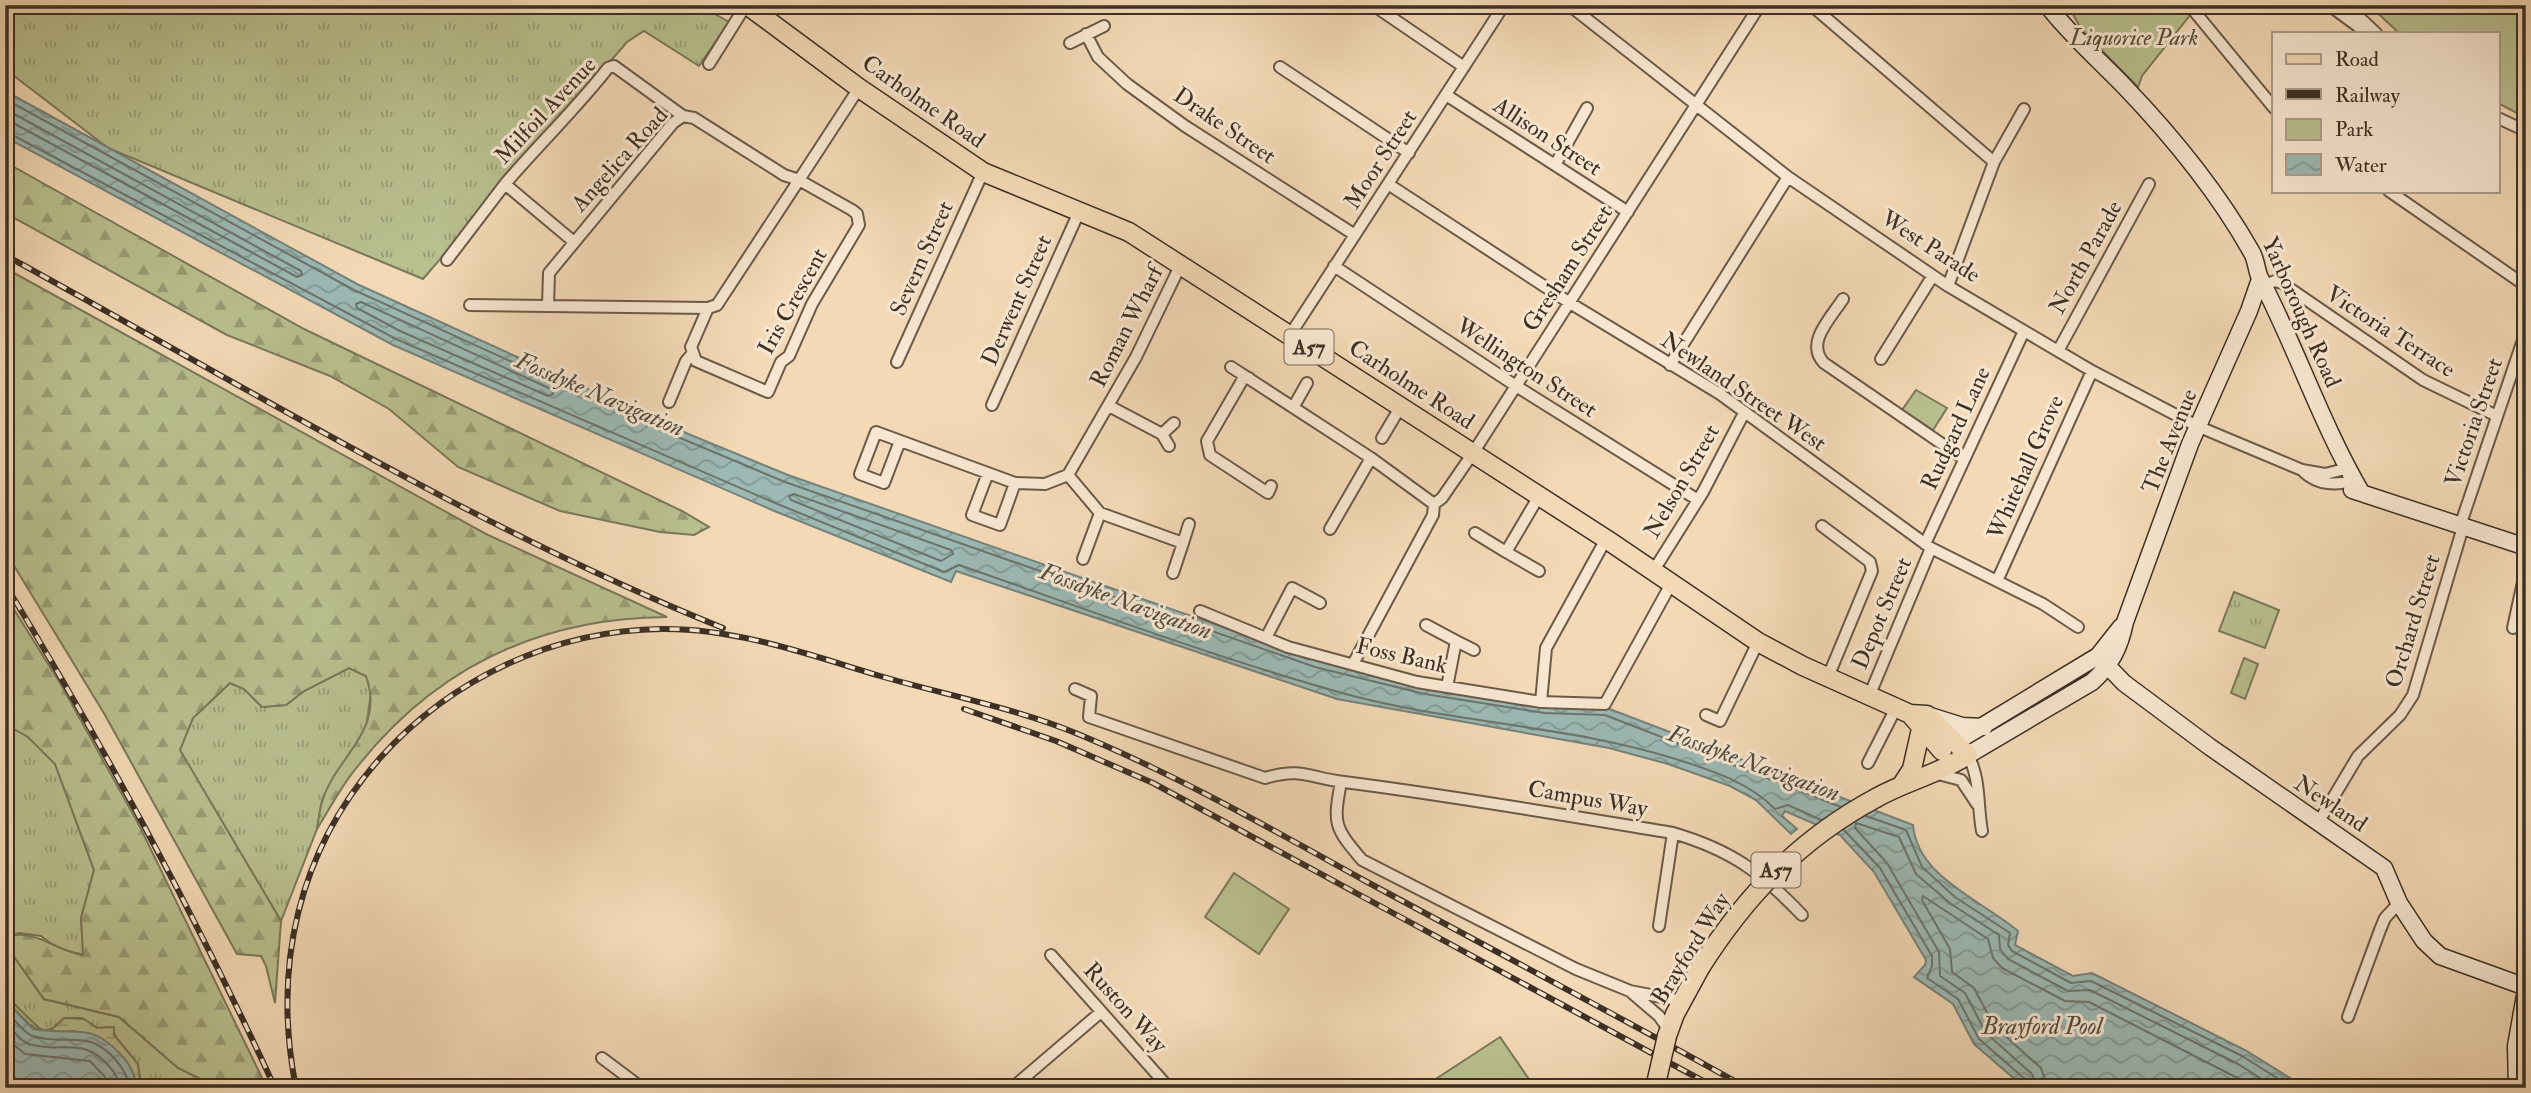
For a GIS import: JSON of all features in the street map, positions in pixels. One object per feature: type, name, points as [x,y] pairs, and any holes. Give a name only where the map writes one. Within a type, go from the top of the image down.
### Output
[{"type":"main road","name":"Carholme Road","points":[[747,5],[772,11],[859,88],[983,172],[1129,232],[1654,570],[1758,642],[1914,716],[1958,751]]},
{"type":"main road","name":"Yarborough Road","points":[[2047,5],[2134,97],[2199,174],[2251,251],[2262,282],[2292,341],[2348,474]]},
{"type":"main road","name":"The Avenue","points":[[2102,662],[2124,622],[2197,426],[2262,282]]},
{"type":"main road","name":"West Parade","points":[[2348,474],[2461,526],[2526,547]]},
{"type":"main road","name":"Newland","points":[[2102,662],[2210,747],[2384,868],[2399,903],[2424,941],[2440,956],[2526,988]]},
{"type":"main road","points":[[1907,776],[2028,721],[2072,694],[2102,662]]},
{"type":"main road","points":[[1907,776],[1933,774],[1984,727],[2102,662]]},
{"type":"main road","points":[[1907,776],[1914,716],[1962,726],[1984,727]]},
{"type":"main road","name":"Brayford Way","points":[[1655,1088],[1668,1033],[1682,1001],[1700,968],[1747,900],[1779,866],[1818,834],[1907,776]]},
{"type":"main road","points":[[2517,1088],[2516,1046],[2526,988]]},
{"type":"street","points":[[709,64],[747,5]]},
{"type":"street","points":[[1373,5],[1464,67]]},
{"type":"street","name":"Moor Street","points":[[1290,335],[1504,5]]},
{"type":"street","name":"West Parade","points":[[1569,5],[1788,177],[1948,286],[2092,371],[2197,426],[2302,470],[2318,481],[2348,474]]},
{"type":"street","name":"Gresham Street","points":[[1353,664],[1433,515],[1434,504],[1442,498],[1473,453],[1760,5]]},
{"type":"street","points":[[1811,5],[1994,162]]},
{"type":"street","points":[[2329,5],[2366,32]]},
{"type":"street","points":[[2346,5],[2375,32]]},
{"type":"street","points":[[2190,6],[2272,106]]},
{"type":"street","points":[[1070,43],[1104,26]]},
{"type":"street","name":"Drake Street","points":[[1086,34],[1098,57],[1127,84],[1185,127],[1355,235]]},
{"type":"street","points":[[1280,67],[1409,153]]},
{"type":"street","name":"Milfoil Avenue","points":[[447,260],[505,184],[578,107],[608,68],[620,68],[683,117]]},
{"type":"street","points":[[470,305],[708,308],[717,304],[859,88]]},
{"type":"street","name":"Allison Street","points":[[1446,95],[1628,212]]},
{"type":"street","points":[[1555,165],[1587,108]]},
{"type":"street","points":[[1948,286],[1994,162],[2024,108]]},
{"type":"street","name":"Angelica Road","points":[[548,306],[549,273],[673,123],[683,117],[694,118],[783,175],[799,180]]},
{"type":"street","points":[[2500,119],[2526,131]]},
{"type":"street","name":"Severn Street","points":[[897,362],[983,172]]},
{"type":"street","points":[[1670,365],[1788,177]]},
{"type":"street","name":"Iris Crescent","points":[[692,354],[696,361],[768,391],[812,304],[859,225],[857,214],[852,210],[799,180]]},
{"type":"street","name":"Milfoil Avenue","points":[[505,184],[574,242]]},
{"type":"street","name":"Newland Street West","points":[[1388,184],[1744,413],[1928,546],[2061,614],[2078,627]]},
{"type":"street","name":"North Parade","points":[[2058,351],[2149,184]]},
{"type":"street","points":[[2390,192],[2526,286]]},
{"type":"street","name":"Derwent Street","points":[[992,405],[1079,212]]},
{"type":"street","name":"Roman Wharf","points":[[1068,475],[1109,406],[1181,264]]},
{"type":"street","name":"Wellington Street","points":[[1334,265],[1516,386],[1698,500]]},
{"type":"street","points":[[1881,359],[1933,276]]},
{"type":"street","name":"Victoria Terrace","points":[[2262,282],[2282,283],[2423,380],[2497,416]]},
{"type":"street","points":[[1843,299],[1815,344],[1816,355],[1964,459]]},
{"type":"street","points":[[669,402],[692,354],[691,347],[708,308]]},
{"type":"street","name":"Rudgard Lane","points":[[1928,546],[1964,459],[2024,331]]},
{"type":"street","name":"Victoria Street","points":[[2461,526],[2526,331]]},
{"type":"street","points":[[1231,367],[1294,406],[1434,504]]},
{"type":"street","name":"Whitehall Grove","points":[[1997,581],[2092,371]]},
{"type":"street","points":[[1250,378],[1243,379],[1207,441],[1210,456],[1268,492],[1271,486]]},
{"type":"street","points":[[1294,406],[1307,383]]},
{"type":"street","name":"Roman Wharf","points":[[1109,406],[1162,434]]},
{"type":"street","points":[[1382,438],[1401,406]]},
{"type":"street","name":"Nelson Street","points":[[1654,570],[1698,500],[1744,413]]},
{"type":"street","points":[[1169,446],[1162,434],[1174,423]]},
{"type":"street","points":[[900,441],[884,483],[860,474],[876,432],[1015,483],[1045,484],[1068,475],[1100,513],[1183,543]]},
{"type":"street","points":[[1330,529],[1371,458]]},
{"type":"street","points":[[988,473],[972,515],[988,521],[1000,525],[1015,483]]},
{"type":"street","points":[[1506,552],[1539,496]]},
{"type":"street","points":[[1083,559],[1100,513]]},
{"type":"street","points":[[1173,573],[1189,524]]},
{"type":"street","name":"Orchard Street","points":[[2318,823],[2358,756],[2400,715],[2413,695],[2461,526]]},
{"type":"street","points":[[1822,527],[1870,562],[1872,571],[1828,677]]},
{"type":"street","points":[[1475,533],[1538,571]]},
{"type":"street","points":[[1541,702],[1546,648],[1606,539]]},
{"type":"street","name":"Depot Street","points":[[1870,694],[1928,546]]},
{"type":"street","points":[[2513,628],[2526,568]]},
{"type":"street","name":"Foss Bank","points":[[1200,611],[1213,619],[1267,636],[1289,647],[1447,687],[1541,702],[1605,704],[1672,582]]},
{"type":"street","points":[[1267,636],[1292,588],[1320,603]]},
{"type":"street","points":[[1426,625],[1474,650]]},
{"type":"street","points":[[1447,687],[1456,641]]},
{"type":"street","points":[[1706,715],[1720,721],[1758,642]]},
{"type":"street","name":"Campus Way","points":[[1075,688],[1091,696],[1089,717],[1265,778],[1290,771],[1341,782],[1442,795],[1673,834],[1704,842],[1754,868],[1802,915]]},
{"type":"street","points":[[1868,763],[1914,716]]},
{"type":"street","points":[[1958,751],[1976,773],[1980,795],[1977,804]]},
{"type":"street","points":[[1933,774],[1948,775],[1961,780],[1977,804],[1982,831]]},
{"type":"street","points":[[1341,782],[1335,816],[1338,828],[1362,860],[1576,969],[1630,991],[1682,1001]]},
{"type":"street","points":[[1659,926],[1673,834]]},
{"type":"street","points":[[2348,1017],[2379,930],[2385,918],[2399,903]]},
{"type":"street","name":"Ruston Way","points":[[1051,955],[1169,1088]]},
{"type":"street","points":[[1630,991],[1653,1009],[1668,1033]]},
{"type":"street","points":[[1012,1088],[1038,1069],[1101,1012]]},
{"type":"street","points":[[602,1058],[638,1087]]},
{"type":"green space","points":[[5,5],[699,5],[729,22],[699,66],[644,31],[627,42],[423,279],[108,148],[5,69]]},
{"type":"green space","name":"Liquorice Park","points":[[2068,5],[2198,5],[2142,76],[2138,87],[2081,29]]},
{"type":"green space","points":[[2369,5],[2526,5],[2526,118],[2500,104],[2500,32],[2398,32]]},
{"type":"green space","points":[[5,162],[304,329],[682,511],[709,527],[694,535],[660,532],[560,511],[458,467],[389,409],[330,376],[227,335],[5,213]]},
{"type":"green space","points":[[5,268],[486,534],[667,617],[575,627],[533,639],[492,656],[454,678],[418,704],[385,735],[349,778],[317,829],[321,805],[329,785],[365,728],[370,713],[366,676],[349,668],[304,691],[286,705],[262,707],[244,689],[230,683],[193,718],[180,750],[281,921],[275,1003],[261,956],[237,954],[105,715],[5,551]]},
{"type":"green space","points":[[1916,390],[1947,408],[1933,430],[1902,410]]},
{"type":"green space","points":[[2234,592],[2279,610],[2265,648],[2219,631]]},
{"type":"green space","points":[[5,595],[60,683],[138,823],[267,1088],[209,1088],[209,1083],[178,1068],[119,1017],[44,999],[5,944],[5,936],[28,936],[83,955],[81,918],[94,870],[55,764],[28,737],[5,724]]},
{"type":"green space","points":[[2244,658],[2258,664],[2245,699],[2231,693]]},
{"type":"green space","points":[[349,668],[366,676],[371,692],[366,729],[322,800],[317,829],[281,921],[179,750],[193,718],[230,683],[244,689],[262,707],[286,705],[304,691]]},
{"type":"green space","points":[[5,724],[28,736],[55,764],[94,870],[81,918],[84,955],[58,949],[41,936],[20,933],[5,936]]},
{"type":"green space","points":[[1234,873],[1289,909],[1259,954],[1205,917]]},
{"type":"green space","points":[[5,944],[44,999],[119,1017],[178,1068],[209,1083],[209,1088],[141,1088],[137,1067],[112,1027],[97,1028],[82,1018],[64,1018],[54,1028],[46,1030],[33,1024],[5,995]]},
{"type":"green space","points":[[5,995],[41,1030],[34,1028],[23,1018],[5,1000]]},
{"type":"green space","points":[[64,1018],[84,1019],[97,1028],[114,1027],[114,1035],[138,1064],[141,1088],[135,1088],[136,1081],[75,1031],[44,1031],[52,1029]]},
{"type":"green space","points":[[1500,1037],[1535,1088],[1422,1088]]},
{"type":"water","points":[[5,91],[357,284],[669,426],[788,475],[1317,660],[1607,708],[1913,825],[1917,843],[1926,859],[1954,886],[2018,931],[2015,945],[2073,976],[2092,973],[2245,1050],[2306,1088],[2025,1088],[1974,1044],[1953,1004],[1914,977],[1926,960],[1874,872],[1840,835],[1785,811],[1782,816],[1797,829],[1791,834],[1756,800],[1730,786],[1668,764],[1609,748],[1337,699],[956,571],[951,582],[772,510],[393,345],[5,137]]},
{"type":"water","points":[[5,1000],[33,1029],[82,1032],[101,1038],[112,1046],[131,1068],[135,1088],[5,1088]]},
{"type":"railway","points":[[5,255],[448,500],[630,588],[723,628]]},
{"type":"railway","points":[[5,584],[148,832],[275,1088]]},
{"type":"railway","points":[[296,1088],[289,1043],[287,998],[290,955],[298,912],[311,871],[329,831],[353,793],[381,757],[409,729],[440,704],[473,682],[508,664],[583,638],[662,629],[717,633],[772,644],[1005,709],[1116,750],[1225,804],[1747,1088]]},
{"type":"railway","points":[[964,709],[1056,741],[1153,783],[1716,1088]]},
{"type":"water label","name":"Fossdyke Navigation","points":[[600,394]]},
{"type":"water label","name":"Fossdyke Navigation","points":[[1126,601]]},
{"type":"water label","name":"Fossdyke Navigation","points":[[1754,763]]},
{"type":"water label","name":"Brayford Pool","points":[[2042,1026]]}]
